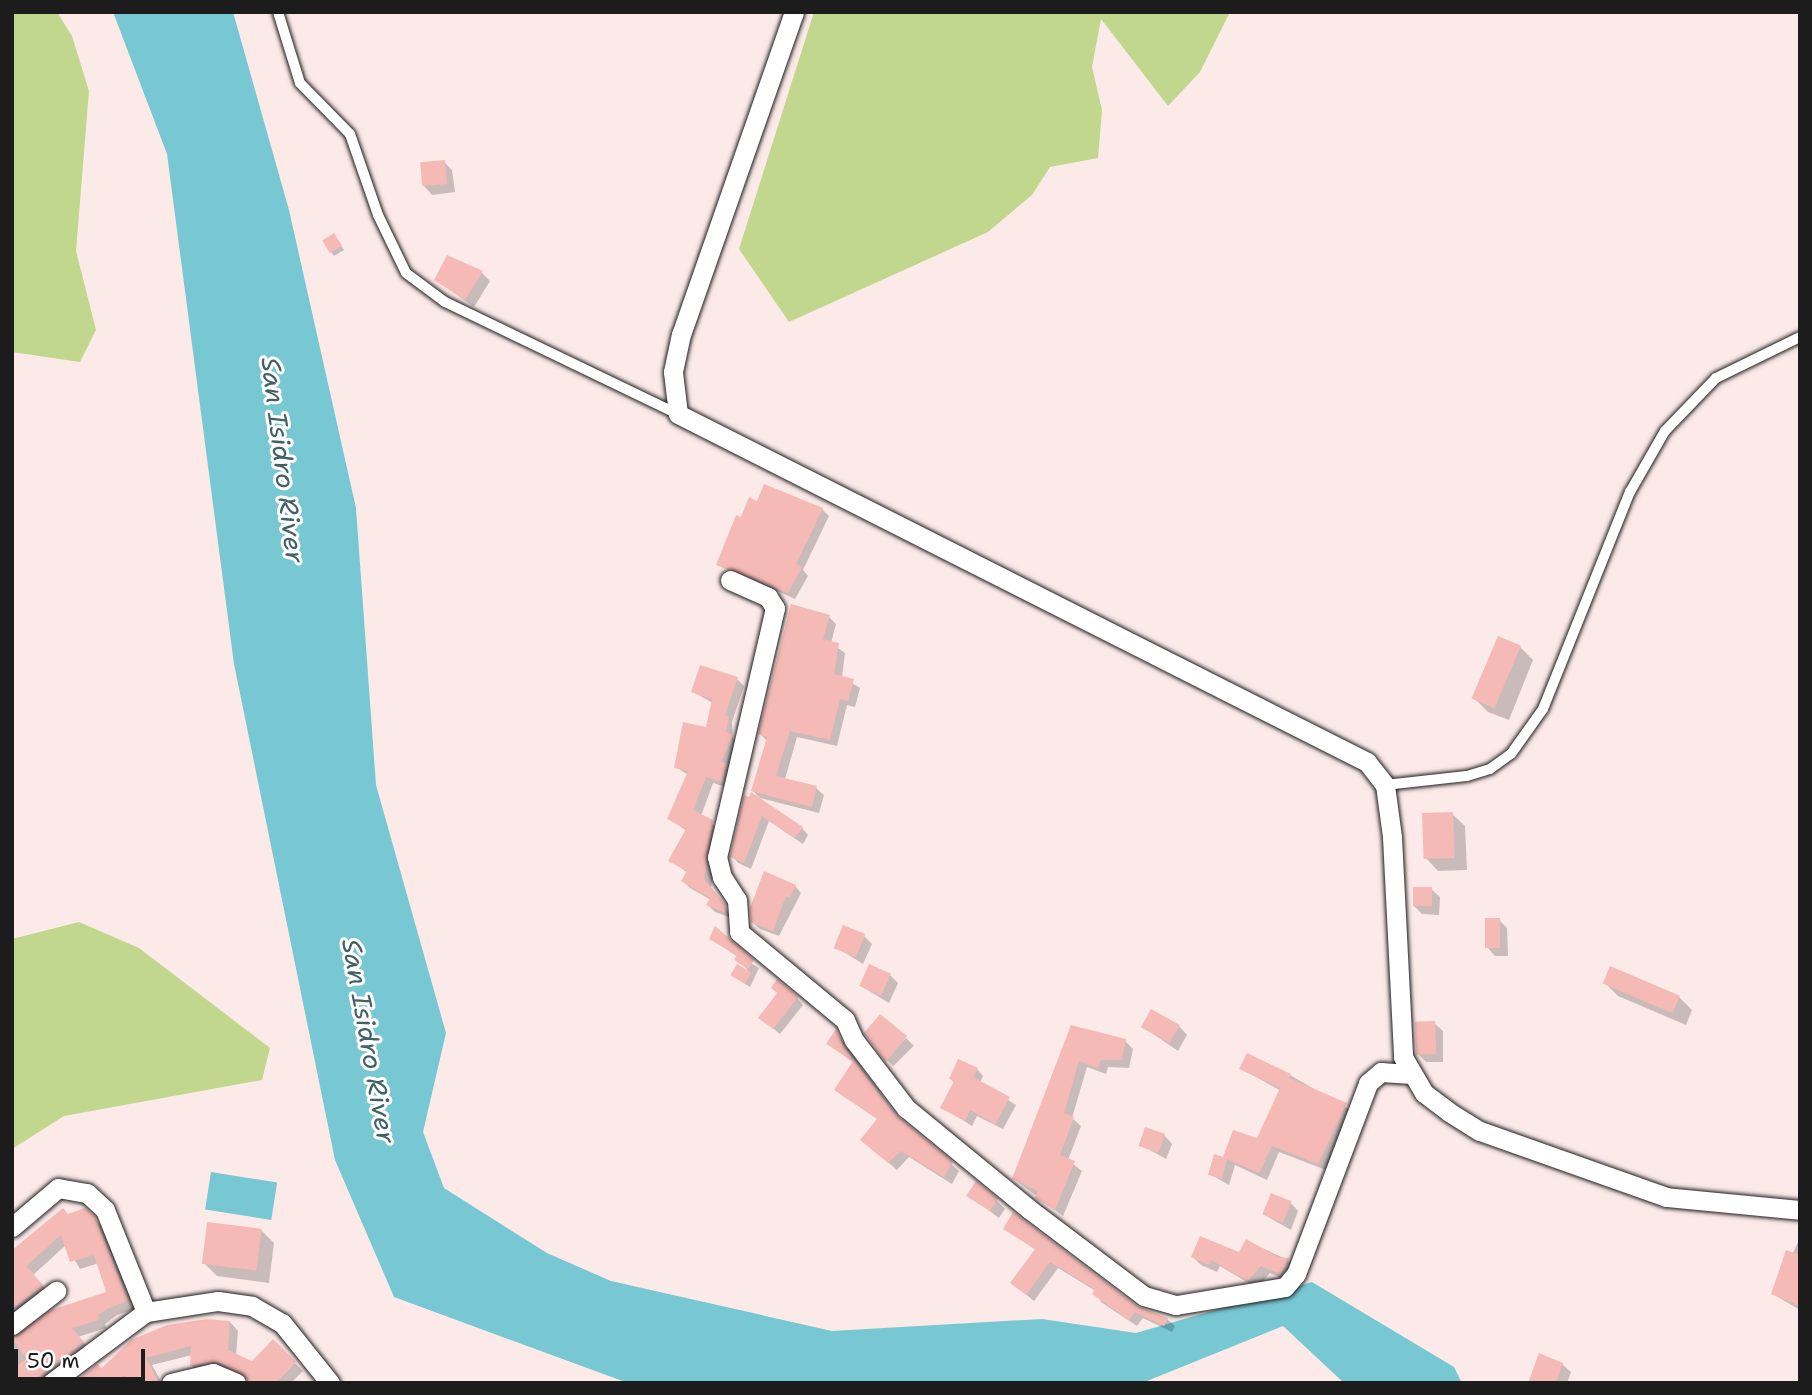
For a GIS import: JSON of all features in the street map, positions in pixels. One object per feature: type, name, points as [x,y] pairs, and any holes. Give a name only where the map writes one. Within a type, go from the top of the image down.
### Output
[{"type":"street","points":[[794,12],[681,334],[674,372],[678,414],[1353,752],[1385,785],[1400,943],[1401,1038],[1408,1074],[1424,1093],[1480,1131],[1629,1186],[1694,1203],[1800,1210]]},
{"type":"street","points":[[730,580],[768,597],[775,608],[717,857],[722,877],[737,900],[739,932],[845,1020],[854,1040],[906,1108],[1029,1209],[1144,1296],[1176,1305],[1285,1287],[1296,1274],[1368,1083],[1381,1072],[1408,1074]]},
{"type":"street","points":[[12,1227],[58,1188],[87,1193],[105,1210],[146,1312]]},
{"type":"street","points":[[12,1325],[56,1291]]},
{"type":"street","points":[[51,1383],[146,1312],[218,1301],[252,1306],[282,1323],[330,1383]]},
{"type":"street","points":[[171,1383],[213,1373],[236,1383]]},
{"type":"lane","points":[[278,12],[300,83],[350,134],[378,215],[406,273],[445,302],[678,414]]},
{"type":"lane","points":[[1385,785],[1467,776],[1490,769],[1511,754],[1543,709],[1630,492],[1665,431],[1716,378],[1800,337]]},
{"type":"green space","points":[[12,12],[57,12],[72,36],[89,91],[76,251],[96,330],[80,362],[12,352]]},
{"type":"green space","points":[[814,12],[1230,12],[1200,72],[1168,106],[1101,19],[1092,67],[1102,110],[1098,158],[1050,167],[1032,195],[988,232],[789,322],[739,249]]},
{"type":"green space","points":[[79,922],[139,948],[270,1048],[262,1080],[64,1116],[12,1149],[12,939]]},
{"type":"water","name":"San Isidro River","points":[[113,12],[233,12],[289,210],[356,508],[376,785],[446,1033],[423,1132],[444,1188],[547,1253],[611,1281],[832,1331],[1042,1319],[1136,1333],[1312,1282],[1454,1367],[1462,1383],[1344,1383],[1283,1326],[1142,1383],[628,1383],[394,1297],[335,1160],[234,664],[167,154]]},
{"type":"water","points":[[211,1172],[277,1182],[271,1220],[205,1210]]},
{"type":"building","points":[[445,160],[447,184],[422,186],[420,162]]},
{"type":"building","points":[[334,233],[342,246],[330,253],[322,240]]},
{"type":"building","points":[[447,255],[483,271],[465,300],[434,280]]},
{"type":"building","points":[[764,484],[823,508],[796,564],[802,567],[788,593],[716,565],[736,515],[741,517],[749,497],[757,501]]},
{"type":"building","points":[[791,604],[830,615],[823,639],[839,643],[834,674],[854,679],[848,701],[840,699],[830,740],[790,731],[776,776],[817,786],[812,807],[751,791],[767,737],[758,734]]},
{"type":"building","points":[[1498,636],[1521,646],[1494,708],[1471,699]]},
{"type":"building","points":[[700,665],[738,677],[725,715],[729,716],[726,732],[733,735],[721,762],[726,763],[722,782],[706,777],[693,810],[713,820],[704,879],[725,904],[726,913],[706,905],[710,898],[681,881],[687,871],[668,861],[686,829],[667,819],[688,771],[674,768],[683,722],[706,727],[712,699],[691,692]]},
{"type":"building","points":[[751,792],[803,827],[795,838],[762,816],[744,863],[730,857],[744,795],[749,797]]},
{"type":"building","points":[[1453,812],[1455,858],[1424,859],[1422,813]]},
{"type":"building","points":[[764,871],[796,885],[790,898],[786,896],[773,931],[751,922],[750,908]]},
{"type":"building","points":[[1413,887],[1432,887],[1432,906],[1413,906]]},
{"type":"building","points":[[1485,918],[1500,918],[1500,948],[1485,948]]},
{"type":"building","points":[[843,925],[865,934],[856,957],[834,948]]},
{"type":"building","points":[[715,926],[754,960],[748,969],[734,960],[737,955],[709,939]]},
{"type":"building","points":[[737,964],[752,973],[745,984],[730,975]]},
{"type":"building","points":[[869,964],[891,974],[881,996],[859,986]]},
{"type":"building","points":[[1610,966],[1680,996],[1673,1013],[1603,983]]},
{"type":"building","points":[[777,979],[798,997],[773,1029],[758,1018],[777,993],[771,988]]},
{"type":"building","points":[[1151,1009],[1180,1025],[1170,1043],[1141,1027]]},
{"type":"building","points":[[880,1014],[907,1036],[886,1062],[864,1033]]},
{"type":"building","points":[[1435,1021],[1436,1054],[1416,1055],[1415,1022]]},
{"type":"building","points":[[1071,1025],[1126,1039],[1122,1060],[1101,1060],[1098,1068],[1079,1061],[1064,1113],[1074,1117],[1060,1155],[1075,1161],[1055,1210],[1035,1198],[1038,1191],[1012,1179]]},
{"type":"building","points":[[836,1029],[844,1047],[896,1115],[953,1162],[944,1177],[901,1151],[888,1163],[860,1140],[877,1119],[834,1090],[853,1061],[826,1044]]},
{"type":"building","points":[[1247,1053],[1291,1074],[1289,1078],[1347,1103],[1318,1164],[1272,1146],[1259,1173],[1227,1159],[1222,1179],[1208,1175],[1214,1154],[1223,1157],[1233,1130],[1257,1138],[1280,1088],[1239,1069]]},
{"type":"building","points":[[958,1059],[978,1068],[973,1077],[1010,1097],[995,1124],[970,1110],[965,1121],[940,1108],[954,1081],[949,1079]]},
{"type":"building","points":[[1145,1127],[1165,1134],[1158,1153],[1138,1146]]},
{"type":"building","points":[[976,1181],[998,1199],[990,1211],[966,1196]]},
{"type":"building","points":[[1271,1193],[1291,1201],[1283,1223],[1262,1214]]},
{"type":"building","points":[[63,1208],[68,1214],[85,1208],[95,1217],[128,1301],[98,1315],[99,1320],[72,1328],[84,1342],[31,1383],[12,1383],[12,1370],[26,1359],[12,1337],[51,1310],[106,1292],[94,1255],[70,1262],[61,1235],[26,1266],[43,1285],[12,1309],[12,1250]]},
{"type":"building","points":[[1013,1212],[1137,1306],[1168,1318],[1164,1326],[1135,1312],[1129,1320],[1092,1294],[1095,1289],[1050,1262],[1026,1295],[1010,1283],[1035,1249],[1003,1229]]},
{"type":"building","points":[[207,1222],[262,1229],[256,1270],[202,1264]]},
{"type":"building","points":[[1200,1236],[1239,1252],[1246,1239],[1278,1257],[1289,1258],[1280,1274],[1261,1266],[1248,1281],[1211,1260],[1209,1265],[1191,1257]]},
{"type":"building","points":[[1786,1250],[1800,1255],[1800,1306],[1771,1294]]},
{"type":"building","points":[[207,1319],[230,1321],[228,1350],[252,1361],[273,1339],[296,1362],[276,1383],[253,1383],[218,1362],[190,1366],[191,1346],[146,1358],[159,1383],[129,1383],[125,1375],[116,1383],[74,1383],[97,1364],[102,1368],[131,1340],[167,1325]]},
{"type":"building","points":[[1539,1353],[1563,1363],[1556,1383],[1528,1383]]}]
